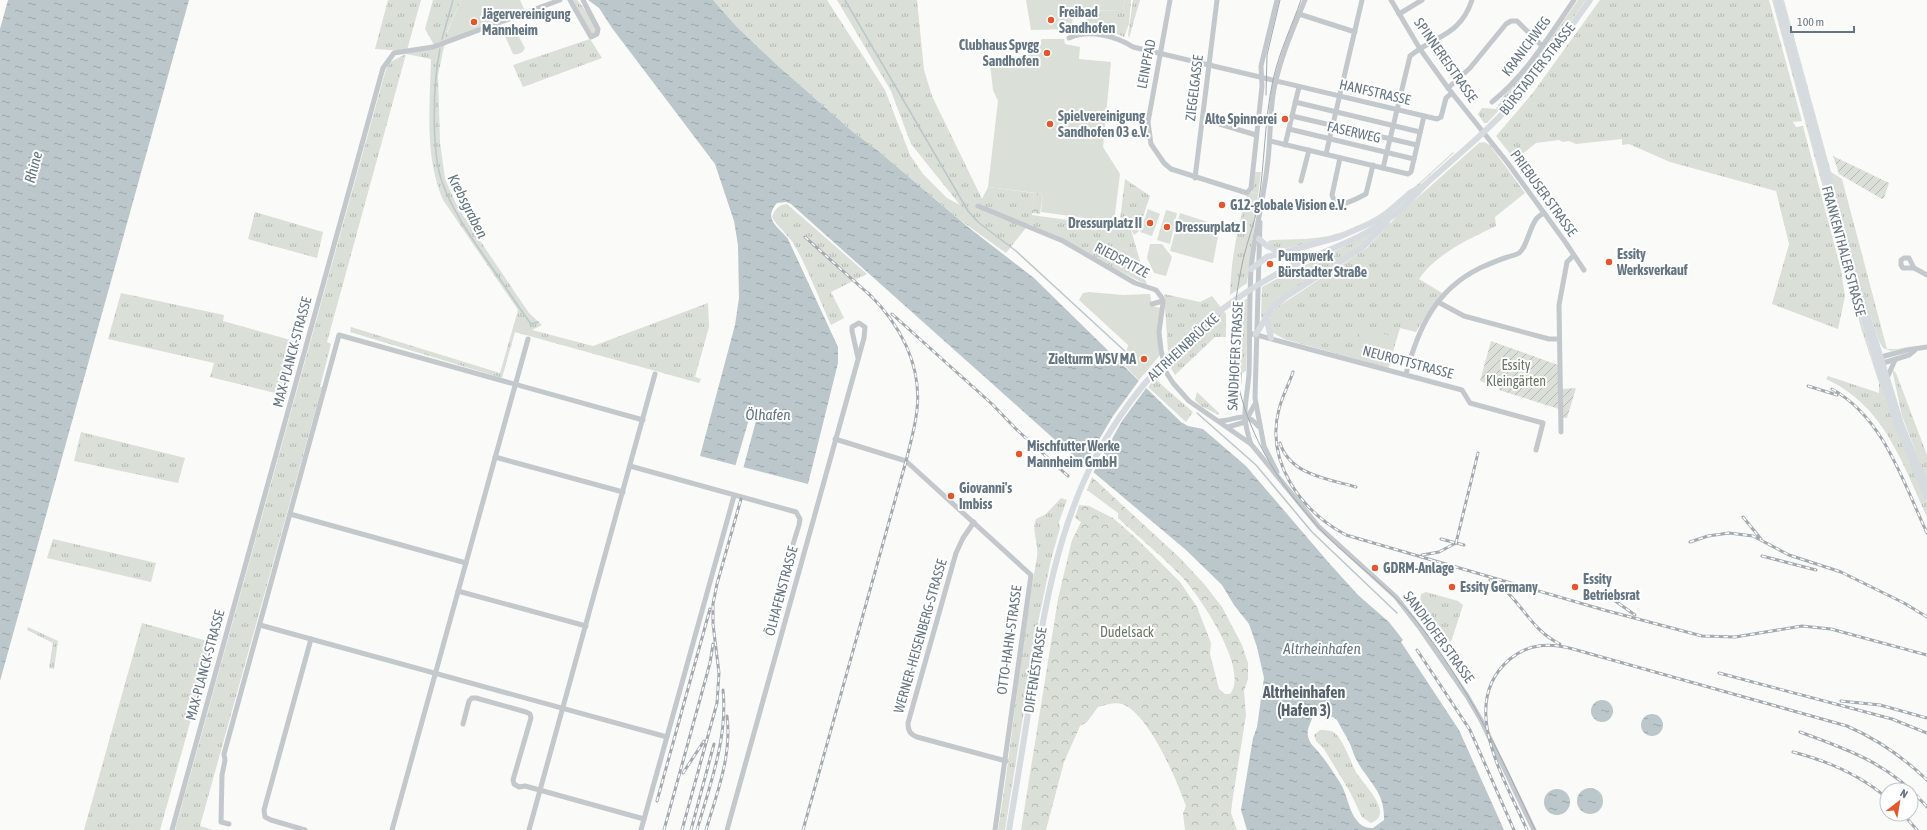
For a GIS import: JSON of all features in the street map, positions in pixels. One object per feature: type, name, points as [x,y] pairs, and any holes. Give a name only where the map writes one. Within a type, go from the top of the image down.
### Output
[{"type":"main road","name":"BÜRSTADTER STRASSE","points":[[1285,270],[1366,234],[1393,216],[1484,132],[1520,94],[1590,0]]},
{"type":"main road","name":"FRANKENTHALER STRASSE","points":[[1776,0],[1876,362],[1898,426],[1927,497]]},
{"type":"main road","name":"FRANKENTHALER STRASSE","points":[[1780,0],[1858,284],[1901,424],[1927,486]]},
{"type":"main road","name":"BÜRSTADTER STRASSE","points":[[1352,239],[1380,219],[1410,193],[1427,183]]},
{"type":"main road","points":[[1252,334],[1272,308],[1287,296],[1363,247],[1393,216]]},
{"type":"main road","points":[[1251,269],[1267,257],[1280,252],[1339,237],[1380,219]]},
{"type":"main road","points":[[1259,239],[1267,246],[1280,252]]},
{"type":"main road","name":"ALTRHEINBRÜCKE","points":[[1072,512],[1094,460],[1108,435],[1144,384],[1171,355],[1203,325],[1243,295],[1285,270]]},
{"type":"main road","points":[[1266,316],[1271,338]]},
{"type":"main road","points":[[1876,362],[1882,360]]},
{"type":"main road","name":"DIFFENÉSTRASSE","points":[[1009,830],[1044,614],[1058,555],[1072,512]]},
{"type":"street","name":"MAX-PLANCK-STRASSE","points":[[172,830],[383,68],[394,53],[433,47],[560,0]]},
{"type":"street","points":[[570,0],[591,37],[598,34],[598,29],[583,0]]},
{"type":"street","name":"LEINPFAD","points":[[1170,0],[1148,122],[1151,144],[1164,163],[1171,169],[1195,178],[1243,192],[1249,192],[1251,188],[1256,135]]},
{"type":"street","name":"ZIEGELGASSE","points":[[1195,178],[1217,0]]},
{"type":"street","points":[[1203,119],[1256,135],[1262,77],[1262,60],[1277,0]]},
{"type":"street","name":"SANDHOFER STRASSE","points":[[1305,0],[1276,81],[1272,104],[1270,141],[1260,213],[1258,263],[1246,419],[1251,444],[1319,527],[1396,598],[1420,628],[1467,696],[1481,720],[1534,830]]},
{"type":"street","points":[[1326,154],[1362,0]]},
{"type":"street","name":"SPINNEREISTRASSE","points":[[1391,0],[1420,49],[1450,91],[1484,132]]},
{"type":"street","points":[[1399,14],[1422,0]]},
{"type":"street","points":[[1383,168],[1409,58],[1420,49],[1457,26],[1466,15],[1472,0]]},
{"type":"street","name":"KRANICHWEG","points":[[1492,102],[1505,91],[1542,46],[1574,0]]},
{"type":"street","points":[[1299,14],[1355,32]]},
{"type":"street","points":[[1450,91],[1511,20],[1517,21],[1542,46]]},
{"type":"street","points":[[1069,38],[1076,35],[1110,36],[1133,47],[1276,81]]},
{"type":"street","name":"HANFSTRASSE","points":[[1276,81],[1437,119],[1441,117],[1446,98],[1450,91]]},
{"type":"street","points":[[1285,145],[1299,87]]},
{"type":"street","points":[[1295,102],[1420,132]]},
{"type":"street","points":[[1292,116],[1417,145]]},
{"type":"street","points":[[1270,141],[1410,173],[1424,116]]},
{"type":"street","name":"FASERWEG","points":[[1289,129],[1414,159]]},
{"type":"street","name":"PRIEBUSER STRASSE","points":[[1484,132],[1566,243],[1573,256],[1584,270]]},
{"type":"street","points":[[1301,182],[1308,150]]},
{"type":"street","points":[[1340,158],[1332,195],[1334,201],[1337,203],[1344,203],[1366,194],[1373,165]]},
{"type":"street","name":"RIEDSPITZE","points":[[978,206],[1063,241],[1135,283],[1156,290],[1163,301]]},
{"type":"street","name":"SANDHOFER STRASSE","points":[[1260,213],[1256,228],[1251,269],[1252,334],[1256,403],[1259,426],[1268,457],[1286,487]]},
{"type":"street","points":[[1406,374],[1420,330],[1438,302],[1462,279],[1478,269],[1519,254],[1522,251],[1537,218],[1544,213]]},
{"type":"street","points":[[1561,432],[1559,339],[1561,288],[1567,262],[1573,256]]},
{"type":"street","points":[[1914,268],[1927,275]]},
{"type":"street","points":[[1152,304],[1163,301],[1159,332],[1166,372],[1173,383],[1189,401],[1220,421],[1251,444]]},
{"type":"street","points":[[1438,302],[1464,316],[1549,339],[1559,339]]},
{"type":"street","name":"ÖLHAFENSTRASSE","points":[[728,830],[835,439],[866,332],[865,327],[859,323],[852,327],[858,358]]},
{"type":"street","name":"NEUROTTSTRASSE","points":[[1252,334],[1462,390],[1470,403],[1543,423],[1536,450]]},
{"type":"street","points":[[229,824],[221,822],[222,775],[225,760],[224,754],[339,335],[643,420]]},
{"type":"street","points":[[392,830],[528,339]]},
{"type":"street","points":[[1882,360],[1907,350],[1927,347]]},
{"type":"street","points":[[1882,360],[1895,360],[1909,355],[1915,350]]},
{"type":"street","points":[[1888,378],[1895,360]]},
{"type":"street","points":[[529,830],[655,374]]},
{"type":"street","points":[[1228,427],[1246,419],[1256,403]]},
{"type":"street","points":[[1220,421],[1246,419],[1259,426]]},
{"type":"street","name":"OTTO-HAHN-STRASSE","points":[[835,439],[906,461],[1030,574],[1006,761],[995,830]]},
{"type":"street","points":[[495,457],[623,492]]},
{"type":"street","points":[[630,466],[734,496],[792,510],[798,515],[799,525],[784,573]]},
{"type":"street","points":[[641,830],[734,496]]},
{"type":"street","points":[[290,514],[466,562]]},
{"type":"street","name":"WERNER-HEISENBERG-STRASSE","points":[[974,522],[963,538],[956,553],[908,723],[908,730],[911,734],[917,737],[1006,761]]},
{"type":"street","points":[[458,591],[586,626]]},
{"type":"street","points":[[260,625],[667,737]]},
{"type":"street","points":[[305,830],[270,820],[265,817],[264,810],[311,639]]},
{"type":"street","points":[[463,724],[469,701],[472,698],[530,714],[531,718],[513,780],[514,784],[519,787],[525,786],[644,819]]},
{"type":"green space","points":[[388,0],[421,0],[407,50],[434,45],[425,29],[433,0],[461,0],[447,32],[450,40],[445,42],[438,75],[440,142],[445,179],[458,208],[529,313],[542,325],[532,330],[593,346],[708,303],[709,327],[695,377],[701,379],[699,383],[515,332],[502,378],[350,332],[351,327],[500,373],[518,310],[443,200],[437,183],[433,166],[429,113],[431,59],[406,54],[407,51],[375,49]]},
{"type":"green space","name":"Jägervereinigung Mannheim","points":[[461,0],[520,0],[525,11],[450,40],[447,33]]},
{"type":"green space","points":[[573,0],[577,0],[583,7],[594,25],[596,34],[592,36]]},
{"type":"green space","points":[[713,0],[827,0],[885,90],[910,155],[923,174],[947,198],[960,205],[911,144],[891,91],[837,0],[917,0],[924,70],[932,96],[982,199],[988,187],[1034,193],[1032,215],[1131,230],[1147,285],[1029,224],[1006,253],[960,220],[877,150],[853,132],[777,65],[736,26]]},
{"type":"green space","name":"Freibad Sandhofen","points":[[1026,0],[1125,0],[1123,10],[1073,11],[1072,29],[1031,30]]},
{"type":"green space","points":[[1125,0],[1131,0],[1129,24],[1124,37],[1106,29],[1087,29],[1086,11],[1123,10]]},
{"type":"green space","points":[[1133,0],[1140,0],[1129,38],[1128,35]]},
{"type":"green space","points":[[1578,0],[1586,0],[1531,76],[1487,123],[1484,123],[1478,114],[1482,108],[1496,109],[1504,96],[1546,46]]},
{"type":"green space","points":[[1600,0],[1769,0],[1802,121],[1793,122],[1796,127],[1803,126],[1841,270],[1845,296],[1838,329],[1772,304],[1789,244],[1776,191],[1670,162],[1629,144],[1622,145],[1622,139],[1576,144],[1569,141],[1563,142],[1559,140],[1536,143],[1515,160],[1496,136],[1532,94]]},
{"type":"green space","points":[[1772,0],[1774,0],[1872,359],[1898,432],[1927,502],[1927,517],[1899,456],[1877,420],[1863,404],[1846,390],[1826,379],[1828,376],[1879,393],[1879,383],[1861,328]]},
{"type":"green space","points":[[1783,0],[1831,172],[1842,179],[1887,349],[1897,349],[1919,345],[1891,351],[1883,348],[1879,341],[1860,283]]},
{"type":"green space","points":[[512,28],[515,30],[525,48],[518,54],[513,54],[504,34],[505,31]]},
{"type":"green space","points":[[590,39],[602,58],[523,87],[513,65]]},
{"type":"green space","name":"Spielvereinigung Sandhofen 03 e.V.","points":[[1042,39],[1064,39],[1065,44],[1080,47],[1079,59],[1111,62],[1103,147],[1120,174],[1114,222],[1041,212],[1043,194],[988,187],[998,101],[993,90],[990,64],[1019,58],[1031,50]]},
{"type":"green space","points":[[406,54],[327,342],[331,344],[320,387],[322,387],[200,826],[213,830],[175,830],[386,69],[390,62]]},
{"type":"green space","points":[[1484,142],[1490,145],[1525,193],[1495,217],[1496,226],[1454,248],[1434,262],[1426,270],[1419,279],[1442,293],[1416,332],[1400,328],[1388,368],[1284,339],[1270,331],[1270,315],[1276,308],[1367,248],[1398,215],[1479,143]]},
{"type":"green space","points":[[1453,152],[1454,153],[1404,198],[1390,209],[1362,226],[1346,233],[1287,248],[1278,249],[1268,245],[1268,241],[1272,240],[1305,239],[1328,236],[1353,228],[1369,220],[1399,200]]},
{"type":"green space","points":[[1833,156],[1889,183],[1884,198],[1882,199],[1839,174]]},
{"type":"green space","points":[[1254,172],[1261,172],[1247,283],[1230,295],[1233,257],[1237,232],[1247,195],[1252,192]]},
{"type":"green space","points":[[1125,179],[1150,196],[1138,232],[1134,235],[1130,227],[1120,220]]},
{"type":"green space","points":[[1034,193],[1043,194],[1040,214],[1032,213]]},
{"type":"green space","points":[[787,204],[867,274],[855,280],[805,237],[853,281],[831,292],[844,318],[831,325],[795,246],[772,217],[777,208],[781,205]]},
{"type":"green space","name":"Dressurplatz II","points":[[1148,209],[1160,214],[1152,236],[1140,232]]},
{"type":"green space","name":"Dressurplatz I","points":[[1166,210],[1177,213],[1170,244],[1157,240]]},
{"type":"green space","points":[[255,212],[323,232],[317,258],[248,239]]},
{"type":"green space","points":[[1180,213],[1220,226],[1213,263],[1170,251]]},
{"type":"green space","points":[[1383,226],[1371,238],[1270,307],[1261,319],[1262,287]]},
{"type":"green space","points":[[1150,244],[1162,244],[1172,257],[1166,276],[1154,273],[1147,258]]},
{"type":"green space","points":[[1089,292],[1123,295],[1150,294],[1152,306],[1161,308],[1160,355],[1139,380],[1119,360],[1126,353],[1128,345],[1079,300],[1083,293]]},
{"type":"green space","points":[[121,293],[224,315],[223,321],[294,341],[279,394],[210,377],[214,363],[108,339]]},
{"type":"green space","points":[[1164,294],[1200,302],[1212,296],[1226,314],[1226,337],[1215,337],[1175,375],[1169,365]]},
{"type":"green space","points":[[1248,298],[1246,371],[1242,373],[1242,386],[1237,359],[1235,359],[1234,336],[1237,305]]},
{"type":"green space","points":[[1361,328],[1391,336],[1384,364],[1354,356]]},
{"type":"green space","name":"Essity Kleingärten","points":[[1491,341],[1558,365],[1559,409],[1499,390],[1499,388],[1480,381]]},
{"type":"green space","points":[[1892,369],[1896,373],[1927,455],[1927,480],[1902,416]]},
{"type":"green space","points":[[1155,379],[1193,412],[1186,422],[1148,387]]},
{"type":"green space","name":"Essity Kleingärten","points":[[1576,388],[1567,418],[1563,418],[1562,389]]},
{"type":"green space","points":[[1197,392],[1219,413],[1219,415],[1201,406],[1195,400]]},
{"type":"green space","points":[[81,432],[185,458],[178,483],[74,461]]},
{"type":"green space","name":"Dudelsack","points":[[1092,477],[1180,558],[1205,585],[1222,607],[1242,645],[1248,663],[1248,679],[1244,691],[1246,715],[1231,813],[1237,830],[1185,830],[1183,813],[1186,806],[1161,749],[1142,720],[1132,710],[1122,704],[1116,703],[1098,707],[1087,722],[1080,726],[1064,762],[1046,830],[1021,830],[1058,599],[1072,540],[1081,522],[1075,518],[1079,505],[1089,506],[1113,518],[1136,538],[1180,582],[1197,607],[1211,643],[1210,654],[1219,689],[1225,694],[1230,694],[1234,683],[1233,668],[1220,634],[1211,617],[1191,587],[1175,570],[1118,518],[1118,513],[1087,490]]},
{"type":"green space","points":[[1061,498],[1067,500],[1059,522],[1060,528],[1051,560],[1038,623],[1005,830],[998,830],[1026,625],[1037,557],[1034,528],[1036,519],[1046,514]]},
{"type":"green space","points":[[53,539],[156,563],[151,582],[47,558]]},
{"type":"green space","points":[[1426,592],[1458,601],[1463,605],[1451,642],[1447,640],[1420,601],[1421,594]]},
{"type":"green space","points":[[142,623],[211,642],[160,830],[84,830]]},
{"type":"green space","points":[[28,627],[58,641],[54,669],[49,668],[53,643],[27,630]]},
{"type":"green space","points":[[1320,730],[1332,731],[1335,733],[1344,746],[1356,772],[1379,806],[1380,813],[1378,819],[1371,823],[1362,817],[1350,792],[1324,749],[1316,741],[1314,735]]},
{"type":"water","name":"Rhine","points":[[8,0],[189,0],[0,681],[0,29]]},
{"type":"water","name":"Altrheinhafen","points":[[588,0],[713,0],[736,26],[777,65],[853,132],[877,150],[968,227],[1034,278],[1181,422],[1188,426],[1203,429],[1246,466],[1329,563],[1358,595],[1389,622],[1403,640],[1401,642],[1459,730],[1504,830],[1247,830],[1241,810],[1253,738],[1257,727],[1264,678],[1257,647],[1249,624],[1234,605],[1222,585],[1186,550],[1054,439],[791,204],[786,202],[777,203],[771,214],[771,218],[788,239],[838,347],[838,363],[808,484],[700,456],[735,325],[739,298],[738,245],[734,221],[715,164],[612,28],[599,8]],"holes":[[[1317,711],[1321,712],[1326,717],[1333,717],[1337,720],[1356,759],[1379,794],[1384,810],[1384,820],[1373,828],[1364,826],[1355,819],[1342,786],[1325,760],[1310,741],[1308,730],[1313,713]]]},
{"type":"water","points":[[1602,700],[1610,703],[1613,711],[1610,719],[1602,722],[1594,719],[1591,711],[1594,703]]},
{"type":"water","points":[[1652,714],[1660,717],[1663,725],[1660,733],[1652,736],[1644,733],[1641,725],[1644,717]]},
{"type":"water","points":[[1590,788],[1599,792],[1603,801],[1599,810],[1590,814],[1581,810],[1577,801],[1581,792]]},
{"type":"water","points":[[1557,789],[1566,793],[1570,802],[1566,811],[1557,815],[1548,811],[1544,802],[1548,793]]},
{"type":"pier","points":[[1140,379],[1147,387],[1122,421],[1092,475],[1083,467],[1113,416]]},
{"type":"pier","points":[[749,419],[756,421],[743,469],[735,467]]},
{"type":"waterway","name":"Krebsgraben","points":[[442,39],[453,0]]},
{"type":"waterway","points":[[845,0],[968,211],[978,222],[1016,251],[1128,354]]},
{"type":"waterway","name":"Krebsgraben","points":[[440,49],[436,79],[434,116],[436,152],[442,182],[451,202],[472,239],[513,299],[531,324],[538,322]]},
{"type":"waterway","points":[[1197,413],[1256,465],[1312,532],[1397,613]]},
{"type":"tram line","points":[[1266,95],[1267,55],[1280,0]]},
{"type":"tram line","points":[[1301,0],[1282,49],[1273,80],[1268,111],[1258,206],[1243,260],[1234,316],[1233,347],[1237,378],[1244,407],[1255,435],[1269,462],[1304,511],[1336,545],[1382,585],[1404,607],[1450,666],[1510,775],[1535,830]]},
{"type":"railway","points":[[805,237],[872,297]]},
{"type":"railway","points":[[803,830],[906,461],[914,430],[917,410],[918,393],[916,377],[906,346],[890,318],[868,293]]},
{"type":"railway","points":[[892,314],[992,404],[1017,430],[1068,476]]},
{"type":"railway","points":[[1293,372],[1280,404],[1276,429],[1277,448],[1282,466],[1290,483],[1301,499],[1315,513],[1346,535],[1604,610],[1702,636],[1735,637],[1802,626],[1831,629],[1927,655]]},
{"type":"railway","points":[[1808,386],[1837,395]]},
{"type":"railway","points":[[1832,389],[1850,401],[1879,434],[1900,473],[1927,533]]},
{"type":"railway","points":[[1280,443],[1285,454],[1301,469],[1322,478],[1356,487]]},
{"type":"railway","points":[[1422,555],[1439,552],[1456,543],[1478,453]]},
{"type":"railway","points":[[682,830],[717,703],[719,673],[713,624],[713,604],[717,584],[741,499]]},
{"type":"railway","points":[[1743,517],[1761,539]]},
{"type":"railway","points":[[1690,542],[1708,536],[1729,533],[1753,536],[1789,555],[1841,572],[1904,603],[1927,617]]},
{"type":"railway","points":[[1441,539],[1464,545]]},
{"type":"railway","points":[[1762,556],[1816,570]]},
{"type":"railway","points":[[1490,580],[1509,594],[1540,630],[1560,644]]},
{"type":"railway","points":[[1604,593],[1635,615]]},
{"type":"railway","points":[[657,801],[710,609]]},
{"type":"railway","points":[[664,830],[710,663],[713,644]]},
{"type":"railway","points":[[1527,830],[1498,766],[1490,743],[1486,720],[1487,698],[1494,677],[1510,659],[1532,647],[1548,645],[1573,649],[1847,726],[1889,749],[1927,780]]},
{"type":"railway","points":[[1417,650],[1470,730],[1514,830]]},
{"type":"railway","points":[[1719,673],[1892,719],[1927,733]]},
{"type":"railway","points":[[697,830],[717,761],[723,725],[723,690]]},
{"type":"railway","points":[[1841,701],[1880,705],[1927,718]]},
{"type":"railway","points":[[706,830],[719,788],[725,759],[728,731],[727,716]]},
{"type":"railway","points":[[1800,732],[1836,745],[1869,760],[1914,792],[1927,807]]},
{"type":"railway","points":[[683,773],[704,741]]},
{"type":"railway","points":[[691,830],[714,744]]},
{"type":"railway","points":[[1793,752],[1843,769],[1879,792]]},
{"type":"railway","points":[[1910,822],[1917,830]]},
{"type":"place","name":"Freibad Sandhofen","points":[[1051,20]]},
{"type":"place","name":"Jägervereinigung Mannheim","points":[[474,22]]},
{"type":"place","name":"Clubhaus Spvgg Sandhofen","points":[[1047,53]]},
{"type":"place","name":"Alte Spinnerei","points":[[1285,119]]},
{"type":"place","name":"Spielvereinigung Sandhofen 03 e.V.","points":[[1050,124]]},
{"type":"place","name":"G12-globale Vision e.V.","points":[[1222,205]]},
{"type":"place","name":"Dressurplatz II","points":[[1150,223]]},
{"type":"place","name":"Dressurplatz I","points":[[1167,227]]},
{"type":"place","name":"Essity Werksverkauf","points":[[1609,262]]},
{"type":"place","name":"Pumpwerk Bürstadter Straße","points":[[1270,264]]},
{"type":"place","name":"Zielturm WSV MA","points":[[1144,359]]},
{"type":"place","name":"Mischfutter Werke Mannheim GmbH","points":[[1019,454]]},
{"type":"place","name":"Giovanni's Imbiss","points":[[951,496]]},
{"type":"place","name":"GDRM-Anlage","points":[[1375,568]]},
{"type":"place","name":"Essity Germany","points":[[1452,587]]},
{"type":"place","name":"Essity Betriebsrat","points":[[1575,587]]},
{"type":"district","name":"Altrheinhafen (Hafen 3)","points":[[1304,701]]},
{"type":"water label","name":"Ölhafen","points":[[768,414]]}]
